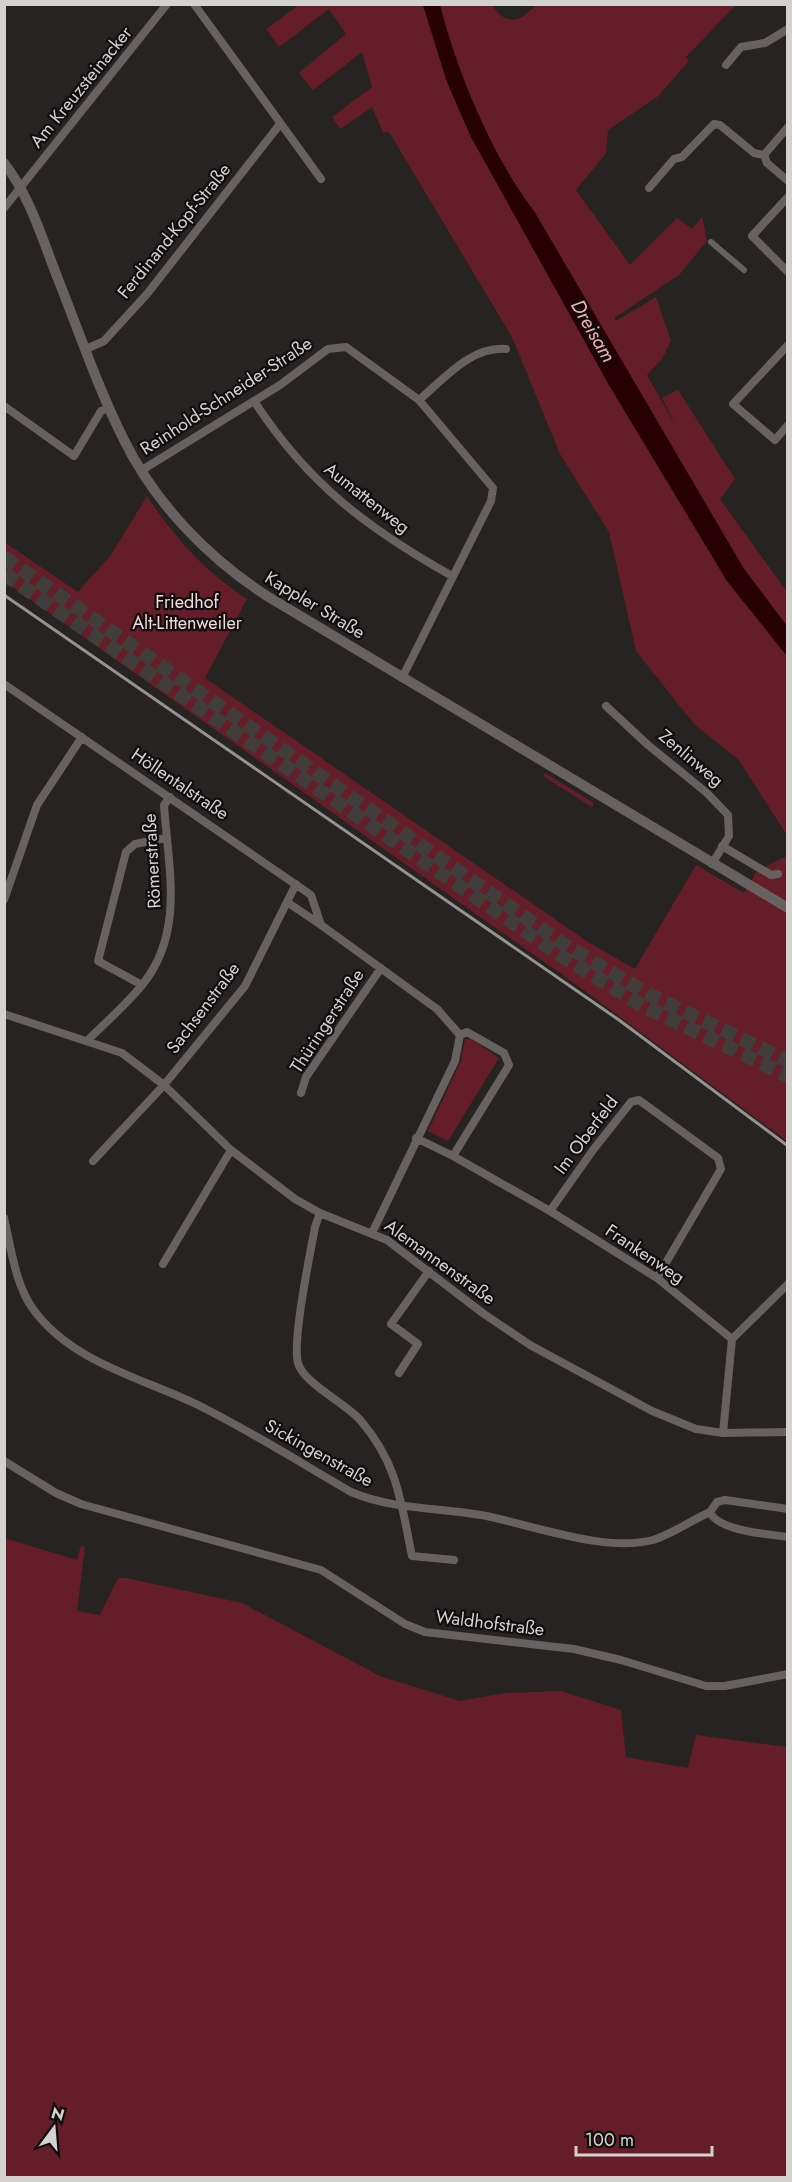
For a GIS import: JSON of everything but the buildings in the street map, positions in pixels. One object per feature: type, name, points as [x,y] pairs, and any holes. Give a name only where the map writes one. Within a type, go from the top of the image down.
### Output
[{"type":"street","name":"Am Kreuzsteinacker","points":[[4,208],[167,4]]},
{"type":"street","points":[[194,4],[230,50],[231,58],[321,178]]},
{"type":"street","points":[[726,65],[741,47],[765,43],[788,29]]},
{"type":"street","name":"Ferdinand-Kopf-Straße","points":[[86,349],[104,341],[147,294],[280,124]]},
{"type":"street","points":[[649,188],[674,159],[682,157],[714,124],[720,124],[754,153],[764,155]]},
{"type":"street","points":[[764,155],[788,127]]},
{"type":"street","points":[[764,155],[767,163],[788,181]]},
{"type":"street","name":"Kappler Straße","points":[[4,163],[20,189],[124,441],[142,470],[185,527],[240,578],[402,678],[788,908]]},
{"type":"street","points":[[788,197],[753,236],[788,272]]},
{"type":"street","points":[[711,242],[744,270]]},
{"type":"street","points":[[788,345],[733,404],[775,440],[788,425]]},
{"type":"street","name":"Reinhold-Schneider-Straße","points":[[142,470],[254,401],[328,349],[345,347],[361,356],[419,400],[493,488],[491,501],[402,678]]},
{"type":"street","points":[[419,400],[475,354],[494,348],[506,349]]},
{"type":"street","name":"Aumattenweg","points":[[254,401],[276,435],[327,492],[391,541],[452,576]]},
{"type":"street","points":[[4,406],[74,456],[101,411],[109,408]]},
{"type":"street","name":"Höllentalstraße","points":[[4,684],[296,884],[311,896],[321,925]]},
{"type":"street","name":"Zenlinweg","points":[[606,706],[648,745],[721,806],[730,823],[729,836],[712,864]]},
{"type":"street","points":[[4,900],[37,805],[81,737]]},
{"type":"street","name":"Römerstraße","points":[[88,1040],[142,985],[162,953],[171,922],[172,904],[164,805],[170,797]]},
{"type":"street","points":[[142,985],[98,961],[126,852],[135,844],[166,838]]},
{"type":"street","points":[[722,846],[771,875],[778,874]]},
{"type":"street","name":"Sachsenstraße","points":[[93,1161],[164,1085],[244,986],[296,884]]},
{"type":"street","points":[[287,902],[438,1009],[463,1034],[504,1053],[509,1065],[453,1156]]},
{"type":"street","name":"Thüringerstraße","points":[[302,1093],[306,1077],[381,968]]},
{"type":"street","name":"Alemannenstraße","points":[[4,1014],[122,1053],[164,1085],[231,1150],[282,1189],[320,1213],[372,1233],[396,1246],[483,1314],[530,1345],[611,1389],[675,1422],[696,1430],[723,1433],[788,1432]]},
{"type":"street","points":[[372,1233],[455,1061],[463,1034]]},
{"type":"street","name":"Im Oberfeld","points":[[550,1211],[593,1150],[631,1102],[639,1100],[718,1158],[721,1169],[657,1278]]},
{"type":"street","name":"Frankenweg","points":[[416,1138],[453,1156],[550,1211],[657,1278],[732,1339]]},
{"type":"street","points":[[163,1264],[231,1150]]},
{"type":"street","points":[[320,1213],[315,1227],[297,1342],[298,1363],[309,1377],[360,1419],[378,1443],[398,1484],[412,1556],[454,1560]]},
{"type":"street","name":"Sickingenstraße","points":[[4,1218],[19,1277],[32,1307],[50,1329],[73,1347],[110,1367],[200,1406],[351,1492],[376,1503],[480,1515],[600,1540],[624,1542],[653,1540],[710,1512],[717,1502],[724,1500],[788,1509]]},
{"type":"street","points":[[399,1373],[418,1344],[391,1324],[429,1271]]},
{"type":"street","points":[[723,1433],[732,1339],[788,1284]]},
{"type":"street","name":"Waldhofstraße","points":[[4,1461],[56,1494],[81,1504],[321,1570],[405,1624],[425,1632],[574,1649],[621,1660],[706,1686],[725,1686],[788,1674]]},
{"type":"street","points":[[710,1512],[720,1522],[734,1528],[788,1537]]},
{"type":"green space","points":[[299,5],[423,5],[447,82],[471,137],[609,385],[727,581],[787,656],[787,835],[738,759],[694,724],[636,651],[609,532],[560,454],[512,337],[389,132],[383,132],[372,107],[340,129],[332,117],[372,87],[362,52],[313,90],[299,73],[346,34],[329,9],[279,47],[266,29]]},
{"type":"green space","points":[[440,5],[492,5],[503,17],[514,20],[536,5],[736,5],[686,57],[689,61],[657,97],[608,130],[606,153],[576,190],[630,265],[677,218],[692,229],[702,217],[707,241],[679,275],[614,318],[616,321],[656,297],[671,341],[662,359],[647,375],[678,430],[662,398],[678,390],[735,479],[720,499],[787,592],[787,626],[744,569],[534,211],[504,166],[466,85]]},
{"type":"green space","name":"Friedhof Alt-Littenweiler","points":[[147,496],[191,553],[217,577],[247,599],[205,678],[588,942],[635,969],[696,865],[744,893],[757,871],[787,856],[787,1141],[581,988],[10,585],[5,576],[4,542],[78,592],[111,555]]},
{"type":"green space","points":[[545,773],[594,803],[592,807],[543,776]]},
{"type":"green space","points":[[465,1039],[471,1039],[499,1058],[448,1141],[428,1131],[461,1061]]},
{"type":"green space","points":[[4,1538],[77,1560],[81,1545],[85,1547],[77,1611],[100,1615],[118,1578],[126,1578],[242,1603],[380,1676],[460,1701],[505,1693],[561,1691],[621,1710],[626,1757],[688,1768],[696,1735],[787,1747],[787,2177],[5,2177]]},
{"type":"water","name":"Dreisam","points":[[423,5],[440,5],[466,85],[490,140],[744,569],[787,626],[787,656],[727,581],[609,385],[471,137],[447,82]]},
{"type":"tunnel","points":[[4,557],[565,945],[650,995],[788,1061]]},
{"type":"tunnel","points":[[4,574],[563,957],[643,1006],[788,1076]]},
{"type":"railway","points":[[4,595],[619,1020],[788,1146]]}]
